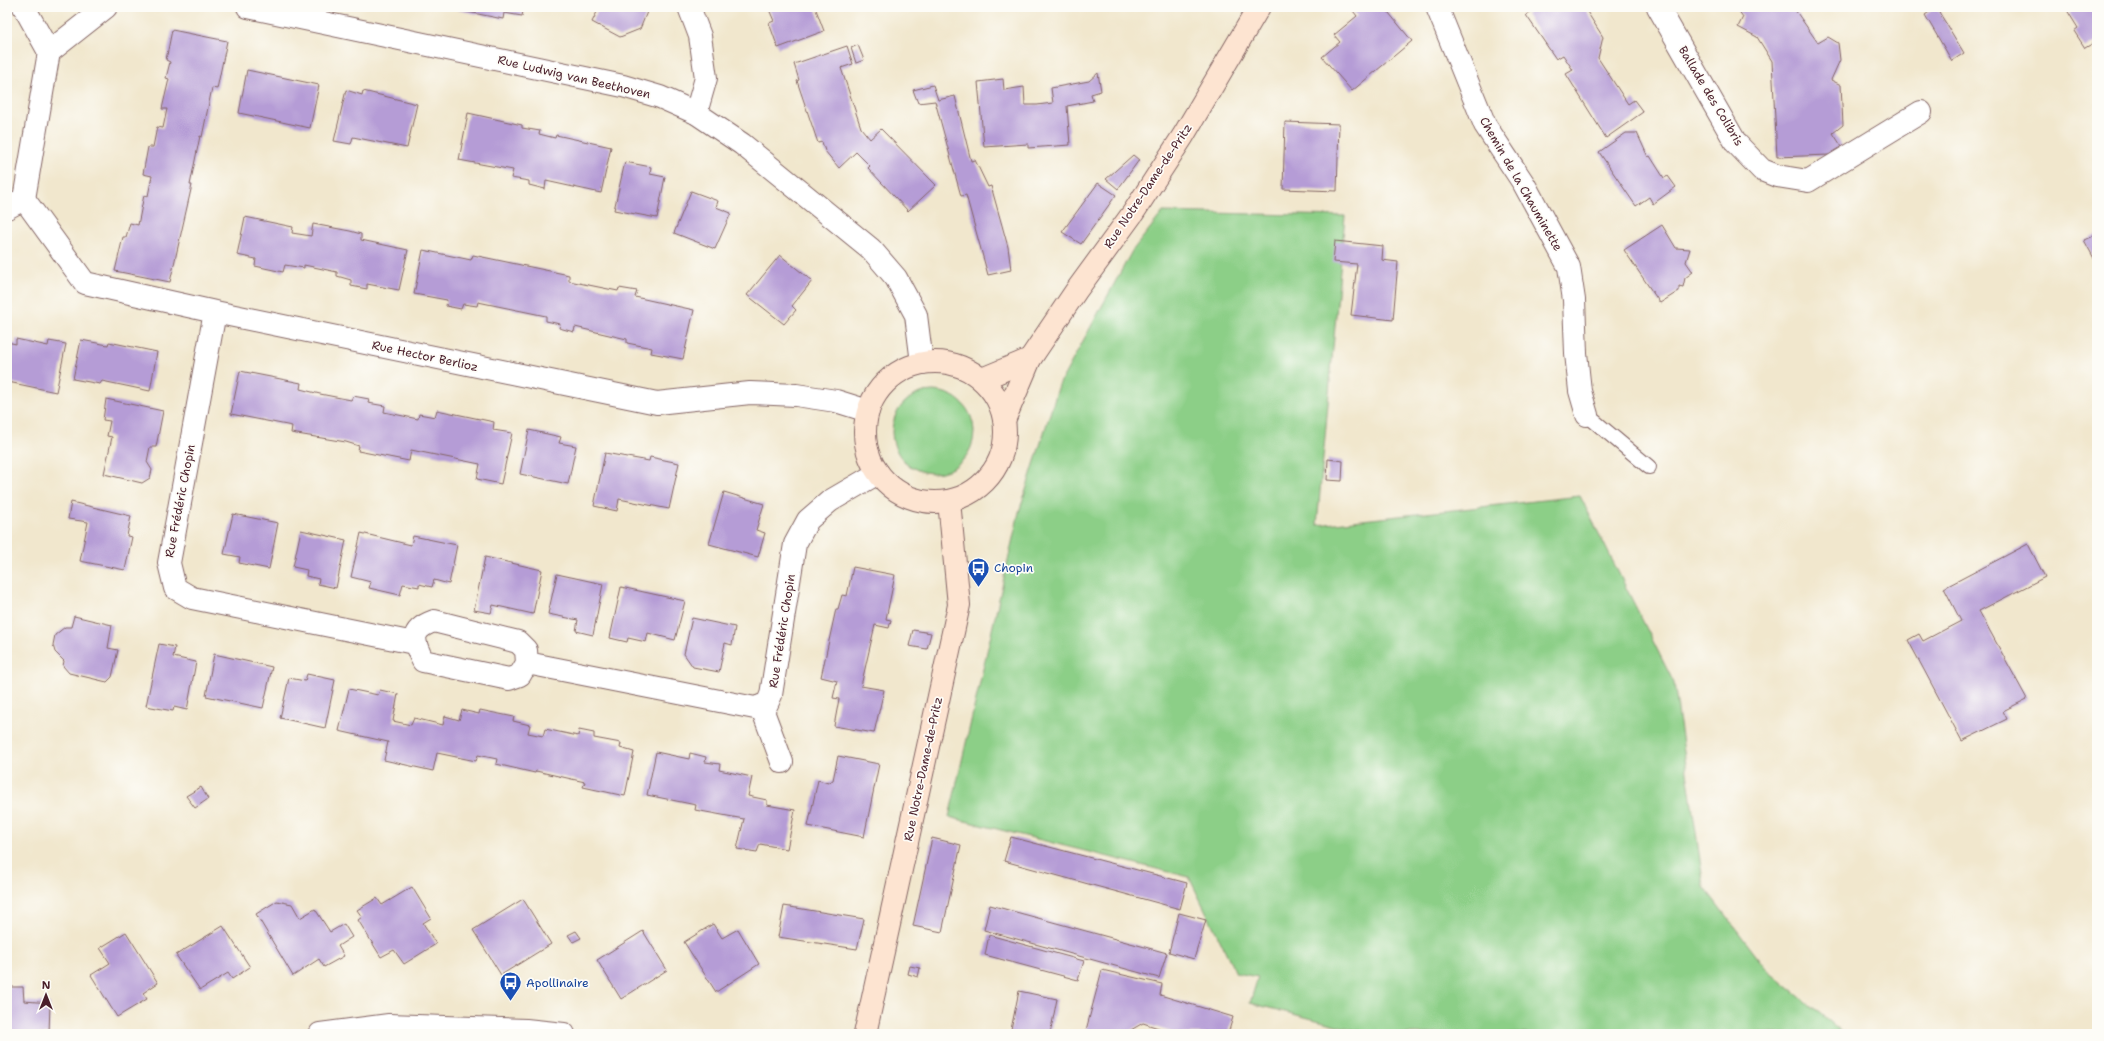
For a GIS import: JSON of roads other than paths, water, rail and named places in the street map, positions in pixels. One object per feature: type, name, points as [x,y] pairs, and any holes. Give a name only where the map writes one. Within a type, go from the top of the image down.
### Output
[{"type":"street","points":[[24,7],[49,52]]},
{"type":"street","points":[[15,203],[49,52],[106,7]]},
{"type":"street","name":"Rue Ludwig van Beethoven","points":[[248,7],[622,86],[660,98],[696,113],[742,144],[871,249],[896,278],[916,315],[922,363]]},
{"type":"street","points":[[689,7],[700,36],[706,78],[696,113]]},
{"type":"street","name":"Rue Notre-Dame-de-Pritz","points":[[1005,418],[1030,359],[1076,291],[1133,213],[1183,136],[1259,7]]},
{"type":"street","name":"Chemin de la Chauminette","points":[[1437,7],[1485,125],[1524,184],[1568,266],[1574,300],[1576,353],[1580,391],[1587,415]]},
{"type":"street","name":"Ballade des Colibris","points":[[1658,7],[1736,143],[1762,170],[1777,176],[1808,181],[1921,112]]},
{"type":"street","name":"Rue Hector Berlioz","points":[[15,203],[85,283],[215,312],[657,403],[750,392],[796,395],[836,401],[868,411]]},
{"type":"street","name":"Rue Frédéric Chopin","points":[[215,312],[169,563],[175,588],[192,598],[414,643]]},
{"type":"street","points":[[982,379],[1030,359]]},
{"type":"street","name":"Rue Notre-Dame-de-Pritz","points":[[943,362],[964,368],[982,379],[997,397],[1005,418],[1006,440],[1000,462],[988,480],[970,494],[949,501],[929,502],[910,498],[892,488],[878,473],[868,454],[865,432],[868,411],[876,394],[888,379],[904,369],[922,363],[943,362]]},
{"type":"street","name":"Rue Frédéric Chopin","points":[[761,706],[767,704],[771,695],[795,544],[808,520],[830,501],[878,473]]},
{"type":"street","name":"Rue Notre-Dame-de-Pritz","points":[[865,1034],[959,605],[949,501]]},
{"type":"street","points":[[434,621],[518,642],[526,650],[527,663],[520,675],[509,679],[423,660],[414,643],[416,634],[422,626],[434,621]]},
{"type":"street","points":[[527,663],[755,708],[761,706],[782,762]]},
{"type":"street","points":[[320,1034],[388,1025],[564,1034]]},
{"type":"lane","points":[[1587,415],[1649,467]]},
{"type":"place","name":"Chopin","points":[[979,588]]},
{"type":"place","name":"Apollinaire","points":[[511,1002]]}]
